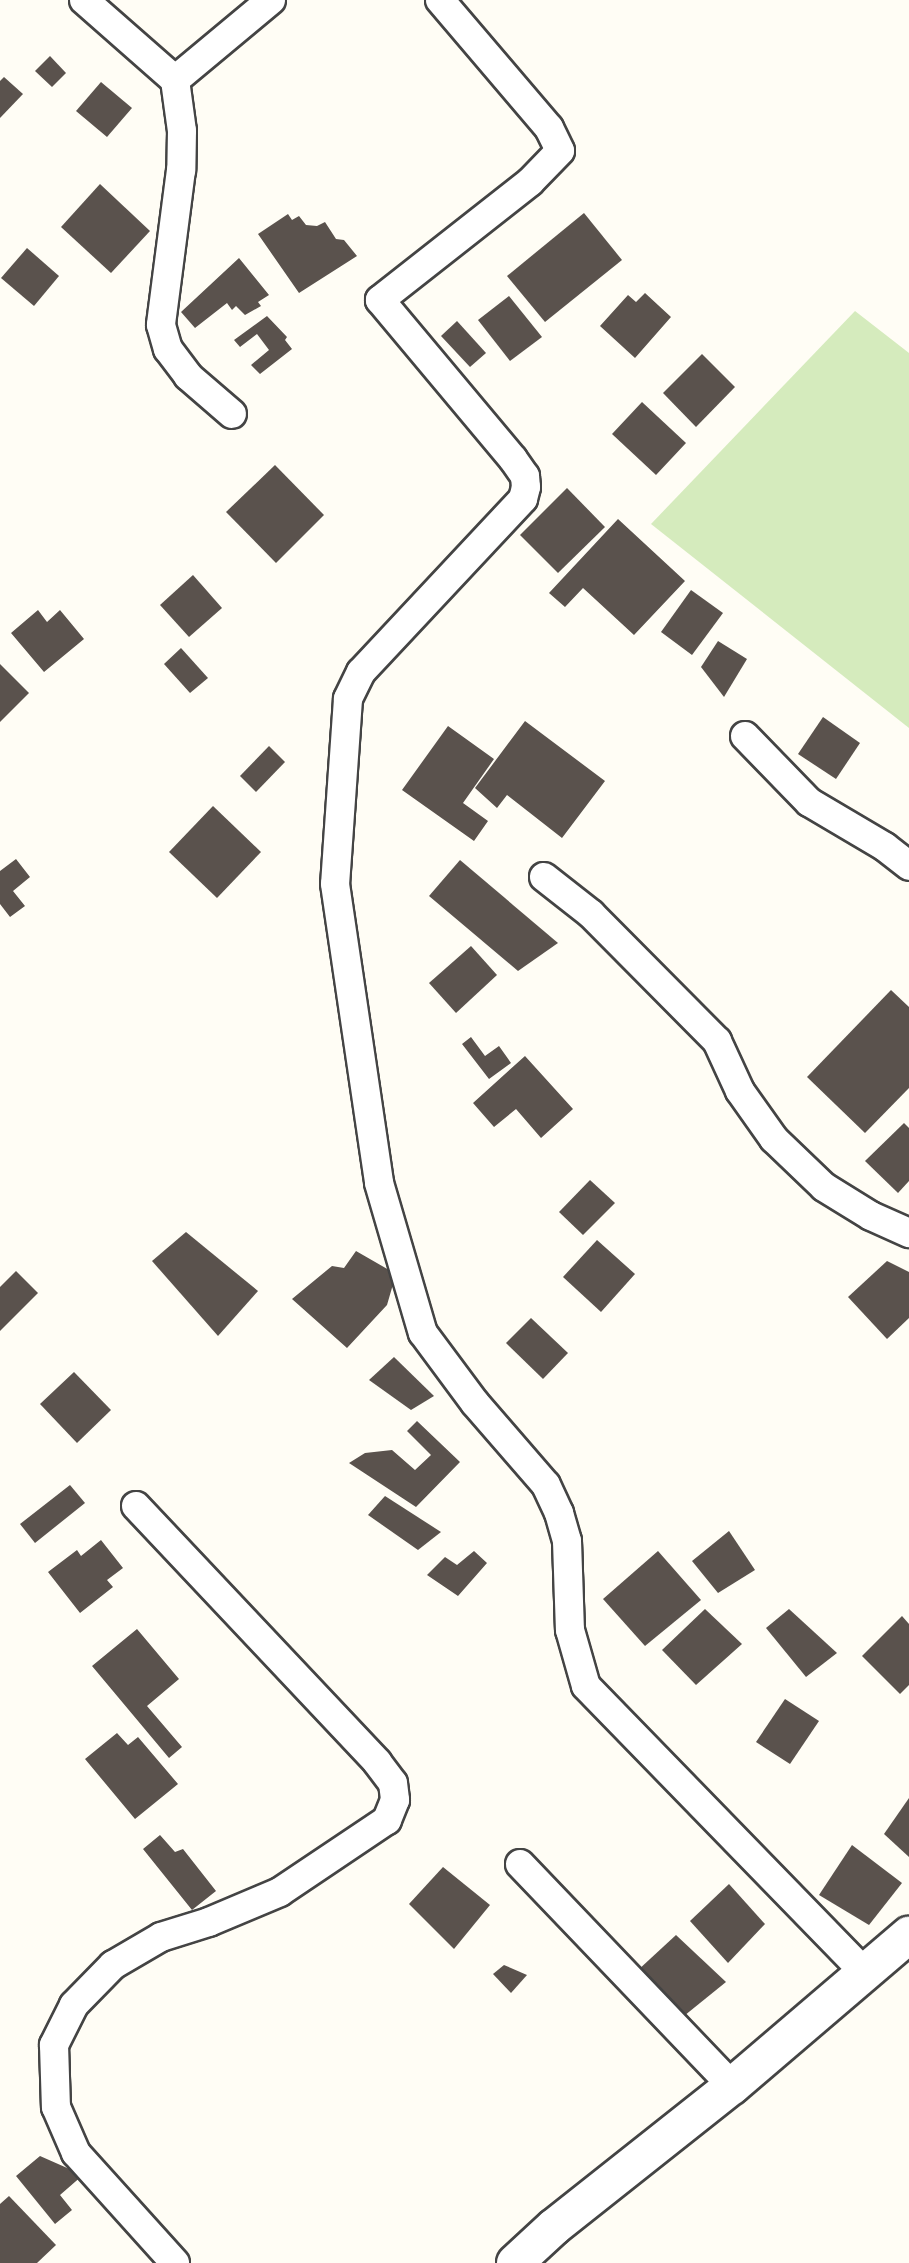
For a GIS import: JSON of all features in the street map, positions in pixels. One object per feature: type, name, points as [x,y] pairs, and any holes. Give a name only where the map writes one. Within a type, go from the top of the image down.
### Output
[{"type":"street","points":[[84,0],[175,80],[182,131],[181,170],[161,325],[168,349],[188,376],[232,414]]},
{"type":"street","points":[[175,80],[271,0]]},
{"type":"street","points":[[440,0],[549,128],[560,151],[530,182],[380,300],[513,459],[525,476],[526,487],[523,499],[361,672],[348,699],[335,884],[379,1183],[423,1333],[475,1403],[546,1485],[559,1513],[567,1541],[570,1630],[586,1686],[865,1973]]},
{"type":"street","points":[[745,736],[809,802],[885,847],[909,866]]},
{"type":"street","points":[[544,877],[591,914],[717,1041],[740,1091],[774,1139],[824,1187],[871,1216],[909,1233]]},
{"type":"street","points":[[136,1506],[377,1762],[393,1783],[395,1800],[387,1820],[280,1892],[209,1922],[161,1937],[113,1965],[74,2005],[54,2045],[56,2107],[76,2153],[175,2263]]},
{"type":"street","points":[[520,1864],[732,2086]]},
{"type":"street","points":[[515,2263],[554,2227],[732,2086],[909,1935]]},
{"type":"green space","points":[[855,311],[909,353],[909,728],[651,524]]},
{"type":"building","points":[[50,56],[66,73],[52,87],[35,71]]},
{"type":"building","points":[[4,77],[23,94],[0,118],[0,81]]},
{"type":"building","points":[[101,82],[132,108],[107,137],[76,111]]},
{"type":"building","points":[[100,184],[150,231],[111,273],[61,227]]},
{"type":"building","points":[[584,213],[622,260],[545,322],[507,276]]},
{"type":"building","points":[[288,214],[292,220],[299,216],[306,225],[317,226],[325,222],[336,239],[344,240],[357,256],[299,293],[258,234]]},
{"type":"building","points":[[27,248],[59,276],[34,306],[1,278]]},
{"type":"building","points":[[239,258],[269,295],[258,302],[261,306],[245,315],[236,306],[232,310],[227,303],[195,328],[181,312]]},
{"type":"building","points":[[645,293],[671,317],[635,358],[600,326],[628,295],[636,302]]},
{"type":"building","points":[[509,296],[542,337],[510,361],[478,320]]},
{"type":"building","points":[[267,316],[287,337],[285,340],[292,349],[260,374],[251,365],[269,350],[257,334],[240,347],[234,340]]},
{"type":"building","points":[[457,321],[486,353],[470,367],[441,336]]},
{"type":"building","points":[[702,354],[735,387],[696,427],[663,393]]},
{"type":"building","points":[[642,402],[686,443],[656,475],[612,434]]},
{"type":"building","points":[[275,465],[324,515],[276,563],[226,512]]},
{"type":"building","points":[[567,488],[605,527],[558,573],[520,535]]},
{"type":"building","points":[[618,519],[685,581],[634,635],[583,588],[565,607],[549,593]]},
{"type":"building","points":[[193,575],[222,608],[189,637],[160,605]]},
{"type":"building","points":[[691,590],[723,613],[692,655],[661,632]]},
{"type":"building","points":[[38,610],[47,622],[60,610],[84,639],[44,672],[11,633]]},
{"type":"building","points":[[718,641],[747,659],[724,697],[701,667]]},
{"type":"building","points":[[181,648],[208,678],[190,693],[164,664]]},
{"type":"building","points":[[0,664],[29,693],[0,722]]},
{"type":"building","points":[[823,717],[860,743],[836,779],[798,754]]},
{"type":"building","points":[[525,721],[605,781],[562,838],[507,795],[497,808],[475,788]]},
{"type":"building","points":[[448,726],[494,759],[463,803],[488,821],[474,841],[402,790]]},
{"type":"building","points":[[269,746],[285,762],[256,792],[240,776]]},
{"type":"building","points":[[213,806],[261,852],[217,898],[169,852]]},
{"type":"building","points":[[16,859],[30,877],[13,891],[25,906],[10,917],[0,904],[0,871]]},
{"type":"building","points":[[460,860],[558,943],[518,971],[429,896]]},
{"type":"building","points":[[471,946],[497,975],[456,1013],[429,983]]},
{"type":"building","points":[[891,990],[909,1007],[909,1088],[865,1133],[807,1077]]},
{"type":"building","points":[[471,1037],[485,1056],[499,1046],[511,1063],[489,1079],[462,1044]]},
{"type":"building","points":[[525,1056],[573,1109],[541,1138],[516,1109],[494,1127],[473,1103]]},
{"type":"building","points":[[904,1123],[909,1128],[909,1181],[898,1193],[865,1161]]},
{"type":"building","points":[[590,1180],[615,1203],[583,1235],[559,1212]]},
{"type":"building","points":[[186,1232],[258,1291],[218,1336],[152,1261]]},
{"type":"building","points":[[597,1240],[635,1274],[601,1312],[563,1277]]},
{"type":"building","points":[[356,1251],[396,1274],[387,1305],[347,1348],[292,1299],[332,1266],[344,1268]]},
{"type":"building","points":[[887,1261],[909,1272],[909,1318],[887,1339],[848,1297]]},
{"type":"building","points":[[16,1271],[38,1293],[0,1331],[0,1287]]},
{"type":"building","points":[[531,1318],[568,1353],[543,1379],[506,1343]]},
{"type":"building","points":[[394,1357],[434,1396],[411,1410],[369,1380]]},
{"type":"building","points":[[74,1372],[111,1410],[77,1443],[40,1404]]},
{"type":"building","points":[[417,1421],[460,1462],[416,1507],[349,1463],[365,1453],[392,1450],[415,1470],[431,1455],[407,1431]]},
{"type":"building","points":[[70,1485],[85,1503],[35,1543],[20,1524]]},
{"type":"building","points":[[385,1496],[441,1532],[418,1550],[368,1515]]},
{"type":"building","points":[[729,1531],[755,1570],[718,1593],[692,1561]]},
{"type":"building","points":[[101,1540],[123,1568],[107,1580],[113,1587],[80,1613],[48,1572],[77,1550],[81,1556]]},
{"type":"building","points":[[474,1551],[487,1563],[458,1596],[427,1575],[445,1557],[457,1565]]},
{"type":"building","points":[[658,1551],[701,1600],[645,1646],[603,1599]]},
{"type":"building","points":[[705,1609],[742,1644],[696,1685],[662,1650]]},
{"type":"building","points":[[789,1609],[837,1653],[806,1677],[766,1628]]},
{"type":"building","points":[[902,1616],[909,1624],[909,1685],[900,1694],[862,1656]]},
{"type":"building","points":[[137,1629],[179,1679],[147,1706],[182,1747],[169,1758],[92,1666]]},
{"type":"building","points":[[785,1699],[819,1721],[790,1764],[756,1742]]},
{"type":"building","points":[[117,1733],[128,1745],[138,1737],[178,1784],[135,1819],[85,1759]]},
{"type":"building","points":[[909,1798],[909,1857],[884,1834]]},
{"type":"building","points":[[160,1835],[175,1852],[183,1849],[216,1891],[192,1910],[143,1849]]},
{"type":"building","points":[[852,1845],[902,1883],[869,1925],[819,1895]]},
{"type":"building","points":[[443,1867],[490,1905],[454,1949],[409,1904]]},
{"type":"building","points":[[729,1884],[765,1924],[728,1963],[690,1921]]},
{"type":"building","points":[[676,1935],[726,1982],[679,2020],[637,1971]]},
{"type":"building","points":[[504,1965],[527,1975],[511,1993],[493,1974]]},
{"type":"building","points":[[40,2156],[83,2175],[60,2195],[72,2210],[55,2224],[16,2176]]},
{"type":"building","points":[[9,2196],[56,2245],[37,2263],[0,2263],[0,2204]]}]
